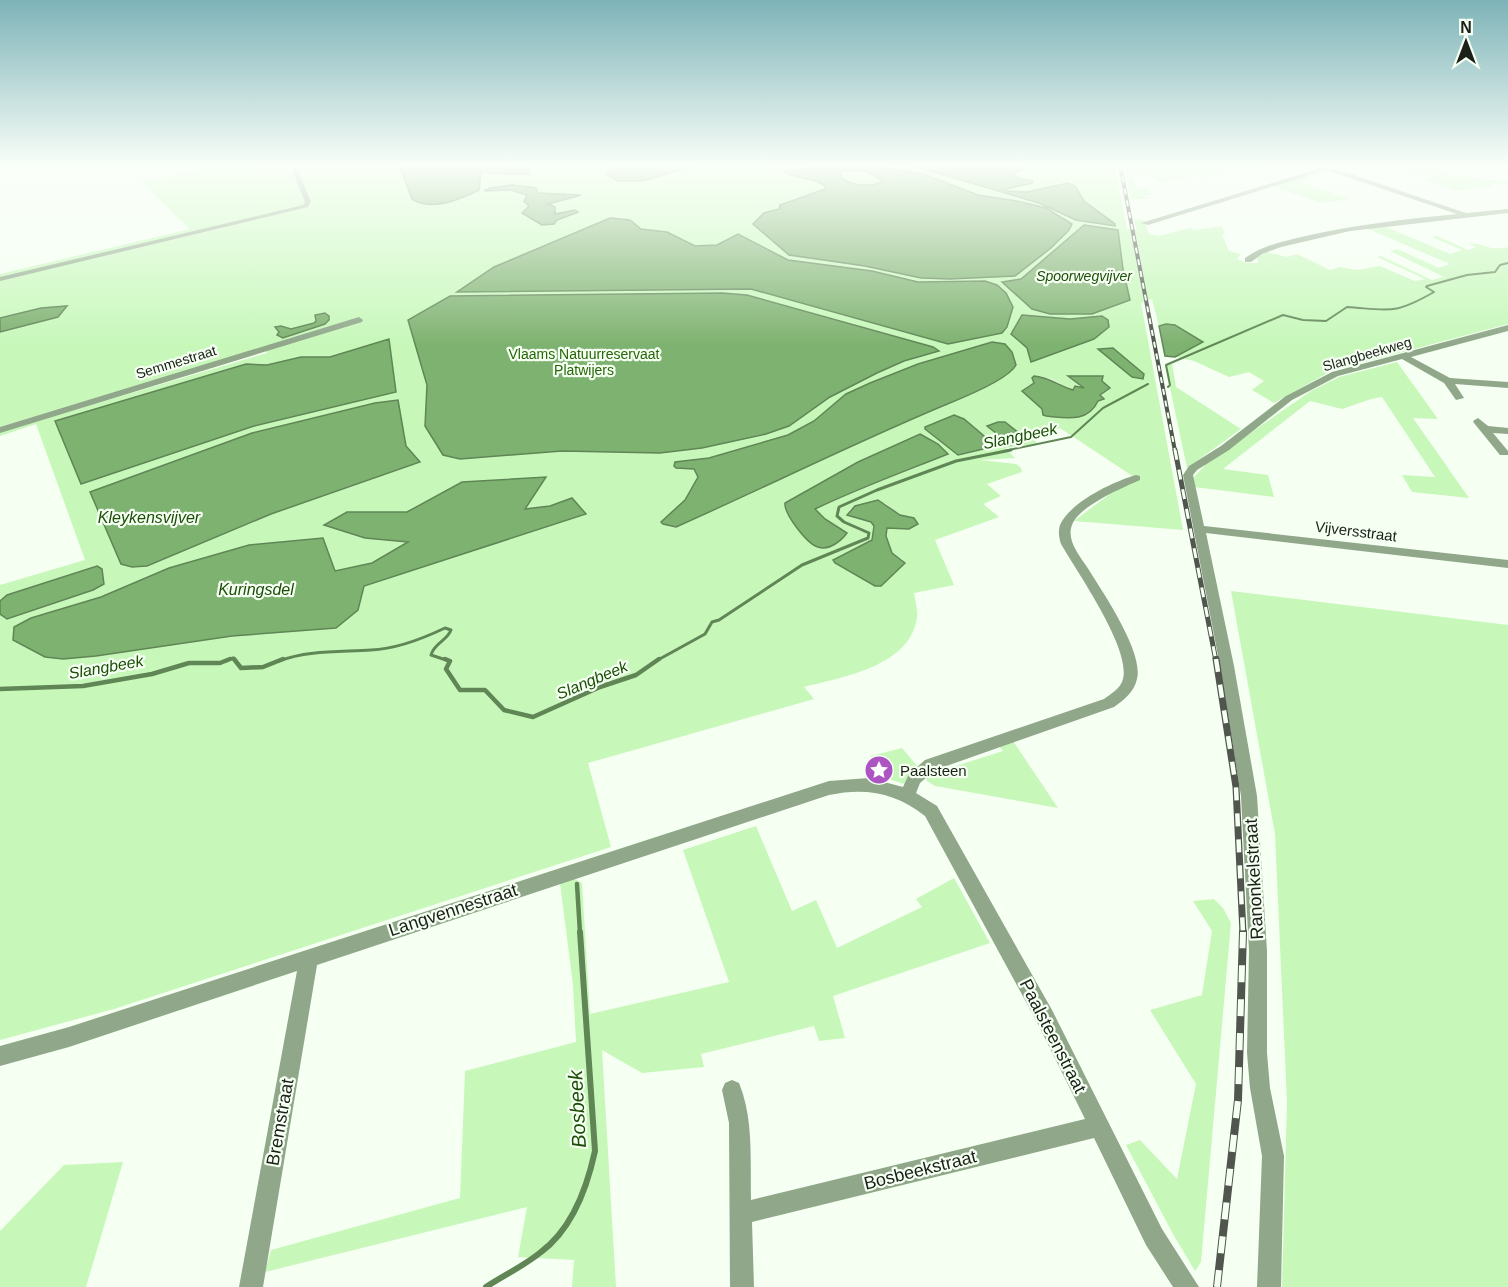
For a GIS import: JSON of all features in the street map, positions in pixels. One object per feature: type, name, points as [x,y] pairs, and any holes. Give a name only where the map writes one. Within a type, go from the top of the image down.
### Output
[{"type":"street","points":[[0,279],[226,225]]},
{"type":"street","points":[[1248,260],[1265,250],[1333,231],[1375,225]]},
{"type":"street","name":"Semmestraat","points":[[0,430],[359,320]]},
{"type":"street","name":"Slangbeekweg","points":[[1188,475],[1193,468],[1225,448],[1288,398],[1335,374],[1508,328]]},
{"type":"street","points":[[1404,357],[1448,381],[1508,386]]},
{"type":"street","points":[[1448,381],[1459,398]]},
{"type":"street","points":[[1504,453],[1481,425],[1508,431]]},
{"type":"street","name":"Ranonkelstraat","points":[[1188,475],[1249,796],[1258,951],[1257,1053],[1260,1088],[1273,1156],[1269,1287]]},
{"type":"street","points":[[908,794],[914,779],[930,765],[1109,703],[1121,695],[1131,675],[1129,653],[1066,544],[1064,535],[1067,521],[1073,515],[1110,489],[1136,478]]},
{"type":"street","name":"Vijversstraat","points":[[1200,530],[1508,564]]},
{"type":"street","name":"Langvennestraat","points":[[0,1056],[69,1036],[829,788],[858,783],[908,794]]},
{"type":"street","name":"Paalsteenstraat","points":[[908,794],[930,811],[941,828],[1045,1017],[1154,1237],[1184,1285]]},
{"type":"street","name":"Bremstraat","points":[[251,1287],[309,957]]},
{"type":"street","points":[[732,1090],[739,1124],[742,1287]]},
{"type":"street","name":"Bosbeekstraat","points":[[741,1214],[1099,1126]]},
{"type":"green space","name":"Vlaams Natuurreservaat Platwijers","points":[[186,225],[1126,225],[1127,229],[1137,230],[1136,225],[1146,225],[1149,234],[1159,236],[1190,228],[1196,230],[1222,226],[1225,234],[1222,235],[1229,251],[1241,254],[1237,259],[1246,263],[1258,263],[1257,257],[1267,252],[1287,257],[1297,254],[1330,270],[1340,267],[1357,270],[1380,266],[1415,281],[1425,279],[1377,257],[1381,256],[1432,280],[1444,277],[1390,251],[1397,249],[1439,268],[1450,264],[1366,228],[1381,225],[1450,254],[1462,250],[1432,237],[1437,236],[1468,250],[1476,247],[1468,244],[1491,248],[1508,247],[1508,324],[1331,371],[1274,403],[1252,390],[1264,381],[1249,372],[1229,377],[1194,361],[1175,357],[1202,343],[1175,325],[1159,326],[1152,299],[1141,303],[1183,530],[1074,521],[1110,494],[1137,479],[1060,428],[1032,438],[1038,444],[1005,448],[1015,458],[980,460],[1016,464],[1021,468],[1022,472],[987,484],[1001,496],[983,504],[999,517],[935,540],[954,585],[914,593],[917,617],[912,634],[889,658],[873,667],[804,687],[814,699],[588,763],[611,847],[114,1009],[0,1040],[0,614],[7,619],[93,590],[104,584],[2,598],[0,601],[0,585],[85,560],[36,424],[0,436],[0,432],[267,353],[265,346],[0,427],[0,332],[58,317],[66,306],[40,308],[0,318],[0,274],[190,229]],"holes":[[[362,347],[382,395],[254,426],[246,364],[267,365],[301,357],[330,357]],[[1039,376],[1052,379],[1075,390],[1075,386],[1085,389],[1069,377],[1102,379],[1106,385],[1098,401],[1027,386],[1034,384]],[[385,402],[271,514],[147,566]],[[920,434],[938,444],[947,454],[815,509],[825,519],[847,533],[785,503],[858,462]],[[885,503],[900,515],[914,518],[906,529],[887,528],[886,536],[892,553],[903,560],[833,560],[872,540],[874,525],[848,515],[850,509]],[[157,573],[13,639],[31,618],[101,597]]]},
{"type":"green space","points":[[1397,362],[1438,419],[1413,418],[1469,498],[1412,492],[1402,475],[1435,477],[1382,397],[1342,409],[1310,401],[1223,469],[1268,475],[1274,497],[1194,487],[1194,477],[1208,462],[1311,391],[1339,377]]},
{"type":"green space","points":[[1165,364],[1172,364],[1176,387],[1241,429],[1187,468]]},
{"type":"green space","points":[[1231,591],[1508,625],[1508,1287],[1282,1287],[1287,1102],[1275,834]]},
{"type":"green space","points":[[1013,741],[1058,808],[935,786],[927,781],[924,775],[933,767],[937,772],[1003,751],[999,746]]},
{"type":"green space","points":[[902,748],[918,767],[905,784],[874,775],[871,756]]},
{"type":"green space","points":[[756,826],[792,911],[816,900],[837,948],[922,907],[916,899],[954,878],[990,943],[833,996],[845,1038],[819,1041],[814,1026],[701,1054],[704,1067],[642,1073],[602,1050],[616,1287],[572,1287],[574,1260],[518,1257],[527,1207],[265,1272],[271,1250],[460,1198],[465,1071],[576,1042],[573,985],[560,883],[573,878],[582,883],[590,1014],[729,982],[683,850]]},
{"type":"green space","points":[[1214,899],[1223,908],[1231,923],[1201,1262],[1195,1271],[1126,1145],[1140,1140],[1177,1179],[1196,1084],[1150,1010],[1202,995],[1212,931],[1193,901]]},
{"type":"green space","points":[[123,1162],[86,1287],[0,1287],[0,1231],[64,1165]]},
{"type":"water","points":[[593,225],[636,225],[641,229],[667,232],[695,246],[717,245],[738,234],[788,260],[872,271],[918,282],[985,281],[997,285],[1006,293],[1013,307],[1007,327],[1002,333],[948,344],[751,289],[457,292],[494,267]]},
{"type":"water","points":[[754,225],[1071,225],[1051,248],[1015,276],[921,278],[865,266],[789,255]]},
{"type":"water","name":"Spoorwegvijver","points":[[1084,225],[1118,230],[1130,300],[1092,314],[1050,314],[1032,309],[1002,282],[1021,279]]},
{"type":"water","points":[[722,293],[747,295],[933,347],[939,351],[904,361],[877,373],[830,397],[789,426],[766,434],[702,448],[660,453],[562,451],[460,459],[443,455],[425,426],[427,385],[408,320],[450,296]]},
{"type":"water","points":[[67,306],[58,317],[0,332],[0,318],[41,308]]},
{"type":"water","points":[[325,313],[329,316],[329,320],[325,324],[283,338],[277,335],[279,332],[275,327],[291,329],[314,323],[315,315]]},
{"type":"water","points":[[1022,315],[1070,319],[1102,316],[1108,320],[1109,327],[1094,339],[1031,362],[1027,348],[1011,334]]},
{"type":"water","points":[[1175,325],[1203,342],[1175,357],[1165,356],[1159,326]]},
{"type":"water","name":"Kleykensvijver","points":[[389,339],[396,392],[254,426],[81,484],[55,421],[246,364],[267,365],[301,357],[330,357]]},
{"type":"water","points":[[992,342],[1005,344],[1012,352],[1016,365],[994,382],[676,527],[661,522],[685,500],[698,477],[694,469],[676,468],[675,462],[709,458],[788,435],[814,421],[846,394],[870,383],[918,364]]},
{"type":"water","points":[[1113,348],[1144,374],[1143,379],[1132,377],[1098,349]]},
{"type":"water","points":[[1034,376],[1073,390],[1075,386],[1084,388],[1068,376],[1103,376],[1102,381],[1110,388],[1100,395],[1104,399],[1098,401],[1094,408],[1082,416],[1069,418],[1046,416],[1043,415],[1042,409],[1022,391],[1034,383],[1032,378]]},
{"type":"water","name":"Kleykensvijver","points":[[398,400],[406,446],[420,462],[271,514],[147,566],[132,567],[121,564],[90,492],[252,433],[375,403]]},
{"type":"water","points":[[954,415],[964,419],[996,446],[958,455],[925,429],[925,427]]},
{"type":"water","points":[[1005,422],[1028,440],[1011,445],[987,426]]},
{"type":"water","points":[[920,434],[938,444],[948,454],[815,509],[825,519],[847,533],[838,542],[826,548],[818,547],[813,545],[797,528],[788,514],[785,503],[858,462]]},
{"type":"water","name":"Kuringsdel","points":[[546,477],[525,509],[550,506],[572,498],[586,514],[364,586],[358,610],[336,628],[232,636],[63,659],[45,657],[13,640],[14,627],[31,618],[101,597],[169,568],[249,545],[323,538],[335,571],[372,563],[408,542],[365,538],[324,525],[347,512],[407,512],[462,482]]},
{"type":"water","points":[[878,500],[900,515],[914,518],[918,524],[909,529],[887,528],[886,536],[892,553],[905,563],[881,586],[875,586],[833,560],[872,540],[874,526],[871,522],[847,515],[855,506]]},
{"type":"water","points":[[97,566],[102,569],[104,584],[93,590],[7,619],[0,614],[0,601],[7,595]]},
{"type":"waterway","name":"Slangbeek","points":[[1427,286],[1467,275],[1495,272],[1500,265],[1508,263]]},
{"type":"waterway","name":"Slangbeek","points":[[1168,387],[1170,385],[1166,365],[1283,315],[1303,320],[1326,321],[1347,307],[1383,310],[1400,308],[1434,292],[1426,287]]},
{"type":"waterway","name":"Slangbeek","points":[[1004,451],[1071,437],[1103,408],[1148,384]]},
{"type":"waterway","name":"Slangbeek","points":[[657,661],[705,634],[712,622],[719,620],[802,565],[868,538],[869,533],[844,522],[837,516],[839,507],[877,490],[956,461],[1011,450]]},
{"type":"waterway","name":"Slangbeek","points":[[279,661],[313,653],[390,648],[418,640],[445,628],[451,630],[431,655],[449,661]]},
{"type":"waterway","name":"Slangbeek","points":[[226,661],[233,658],[235,661]]},
{"type":"waterway","name":"Slangbeek","points":[[0,689],[83,686],[152,674],[189,663],[220,663],[230,659]]},
{"type":"waterway","name":"Slangbeek","points":[[234,659],[241,668],[263,667],[283,659]]},
{"type":"waterway","name":"Slangbeek","points":[[445,659],[450,661],[446,669],[460,690],[485,690],[504,710],[533,717],[600,687],[636,675],[657,661]]},
{"type":"waterway","name":"Bosbeek","points":[[577,884],[580,933]]},
{"type":"waterway","name":"Bosbeek","points":[[486,1287],[521,1266],[552,1243],[577,1207],[592,1165],[595,1151],[580,932]]},
{"type":"railway","points":[[1132,225],[1175,451]]},
{"type":"railway","points":[[1175,450],[1216,661]]},
{"type":"railway","points":[[1216,659],[1236,787],[1243,933]]},
{"type":"railway","points":[[1217,1287],[1238,1100],[1243,933]]},
{"type":"place","name":"Paalsteen","points":[[879,770]]}]
